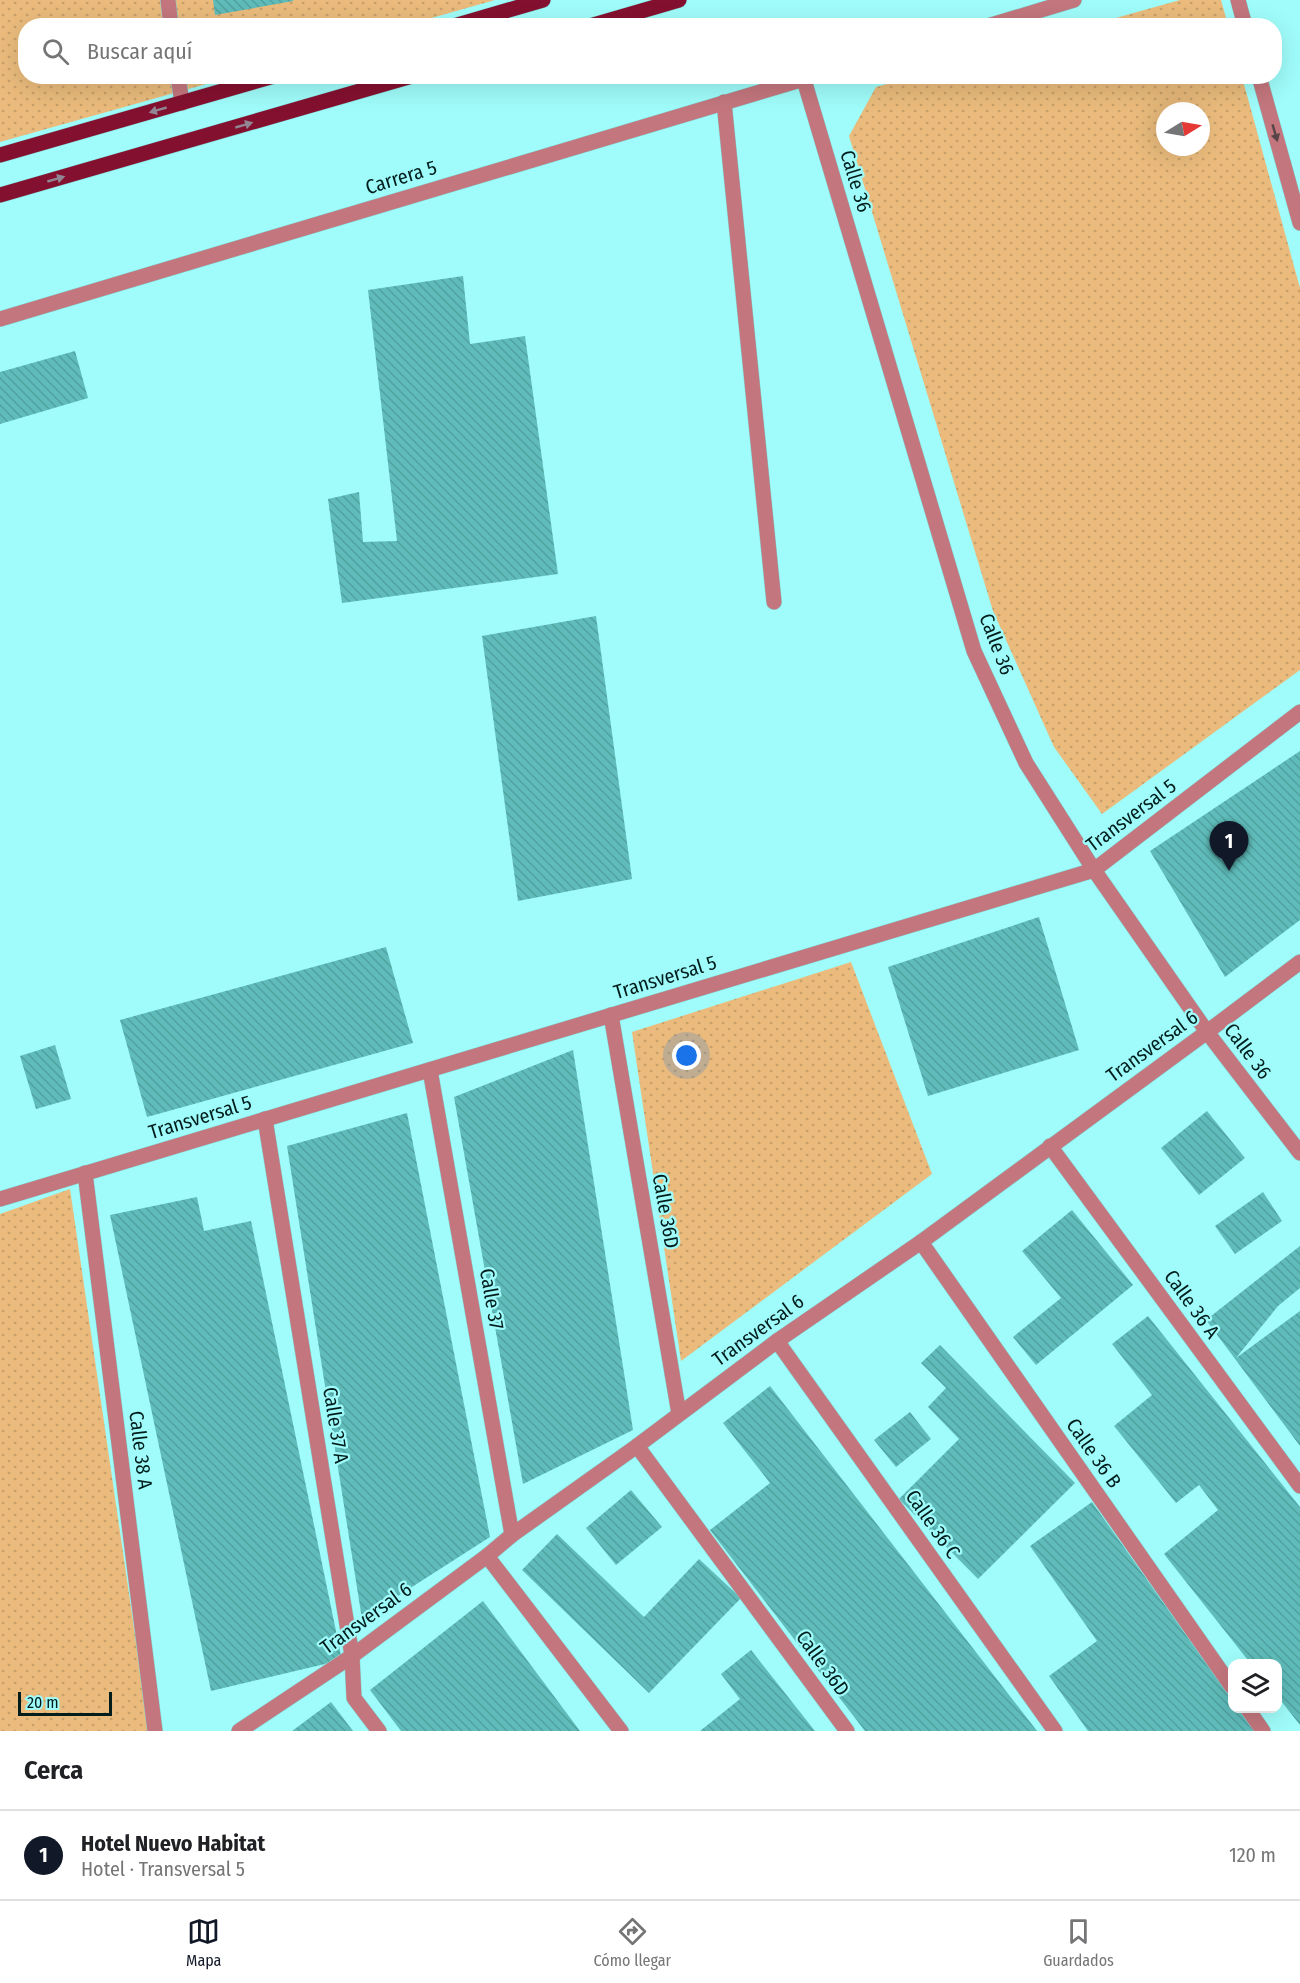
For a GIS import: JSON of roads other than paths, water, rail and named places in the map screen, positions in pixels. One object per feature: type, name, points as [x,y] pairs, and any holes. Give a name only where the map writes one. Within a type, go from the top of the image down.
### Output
[{"type":"main road","points":[[481,18],[543,0]]},
{"type":"main road","points":[[617,18],[679,0]]},
{"type":"main road","points":[[0,155],[247,84]]},
{"type":"main road","points":[[0,195],[384,84]]},
{"type":"street","points":[[168,0],[170,18]]},
{"type":"street","points":[[1014,18],[1074,0]]},
{"type":"street","points":[[1238,0],[1243,18]]},
{"type":"street","points":[[179,84],[182,103]]},
{"type":"street","name":"Carrera 5","points":[[0,320],[788,84]]},
{"type":"street","name":"Calle 36","points":[[811,84],[974,651],[1026,763],[1094,870],[1208,1032],[1300,1153]]},
{"type":"street","points":[[1261,84],[1300,223]]},
{"type":"street","points":[[724,102],[774,602]]},
{"type":"street","name":"Transversal 5","points":[[0,1199],[1094,870],[1300,712]]},
{"type":"street","name":"Transversal 6","points":[[239,1731],[352,1656],[512,1535],[637,1446],[777,1341],[921,1242],[1300,962]]},
{"type":"street","name":"Calle 36D","points":[[611,1015],[679,1413]]},
{"type":"street","name":"Calle 37","points":[[430,1070],[512,1535]]},
{"type":"street","name":"Calle 37 A","points":[[265,1119],[352,1656],[354,1698],[379,1731]]},
{"type":"street","name":"Calle 36 A","points":[[1050,1146],[1300,1486]]},
{"type":"street","name":"Calle 38 A","points":[[85,1173],[155,1731]]},
{"type":"street","name":"Calle 36 B","points":[[921,1242],[1228,1680]]},
{"type":"street","name":"Calle 36 C","points":[[777,1341],[1055,1731]]},
{"type":"street","name":"Calle 36D","points":[[637,1446],[848,1731]]},
{"type":"street","points":[[487,1556],[621,1731]]},
{"type":"street","points":[[1250,1713],[1263,1731]]},
{"type":"place","name":"Hotel Nuevo Habitat","points":[[1229,871]]}]
